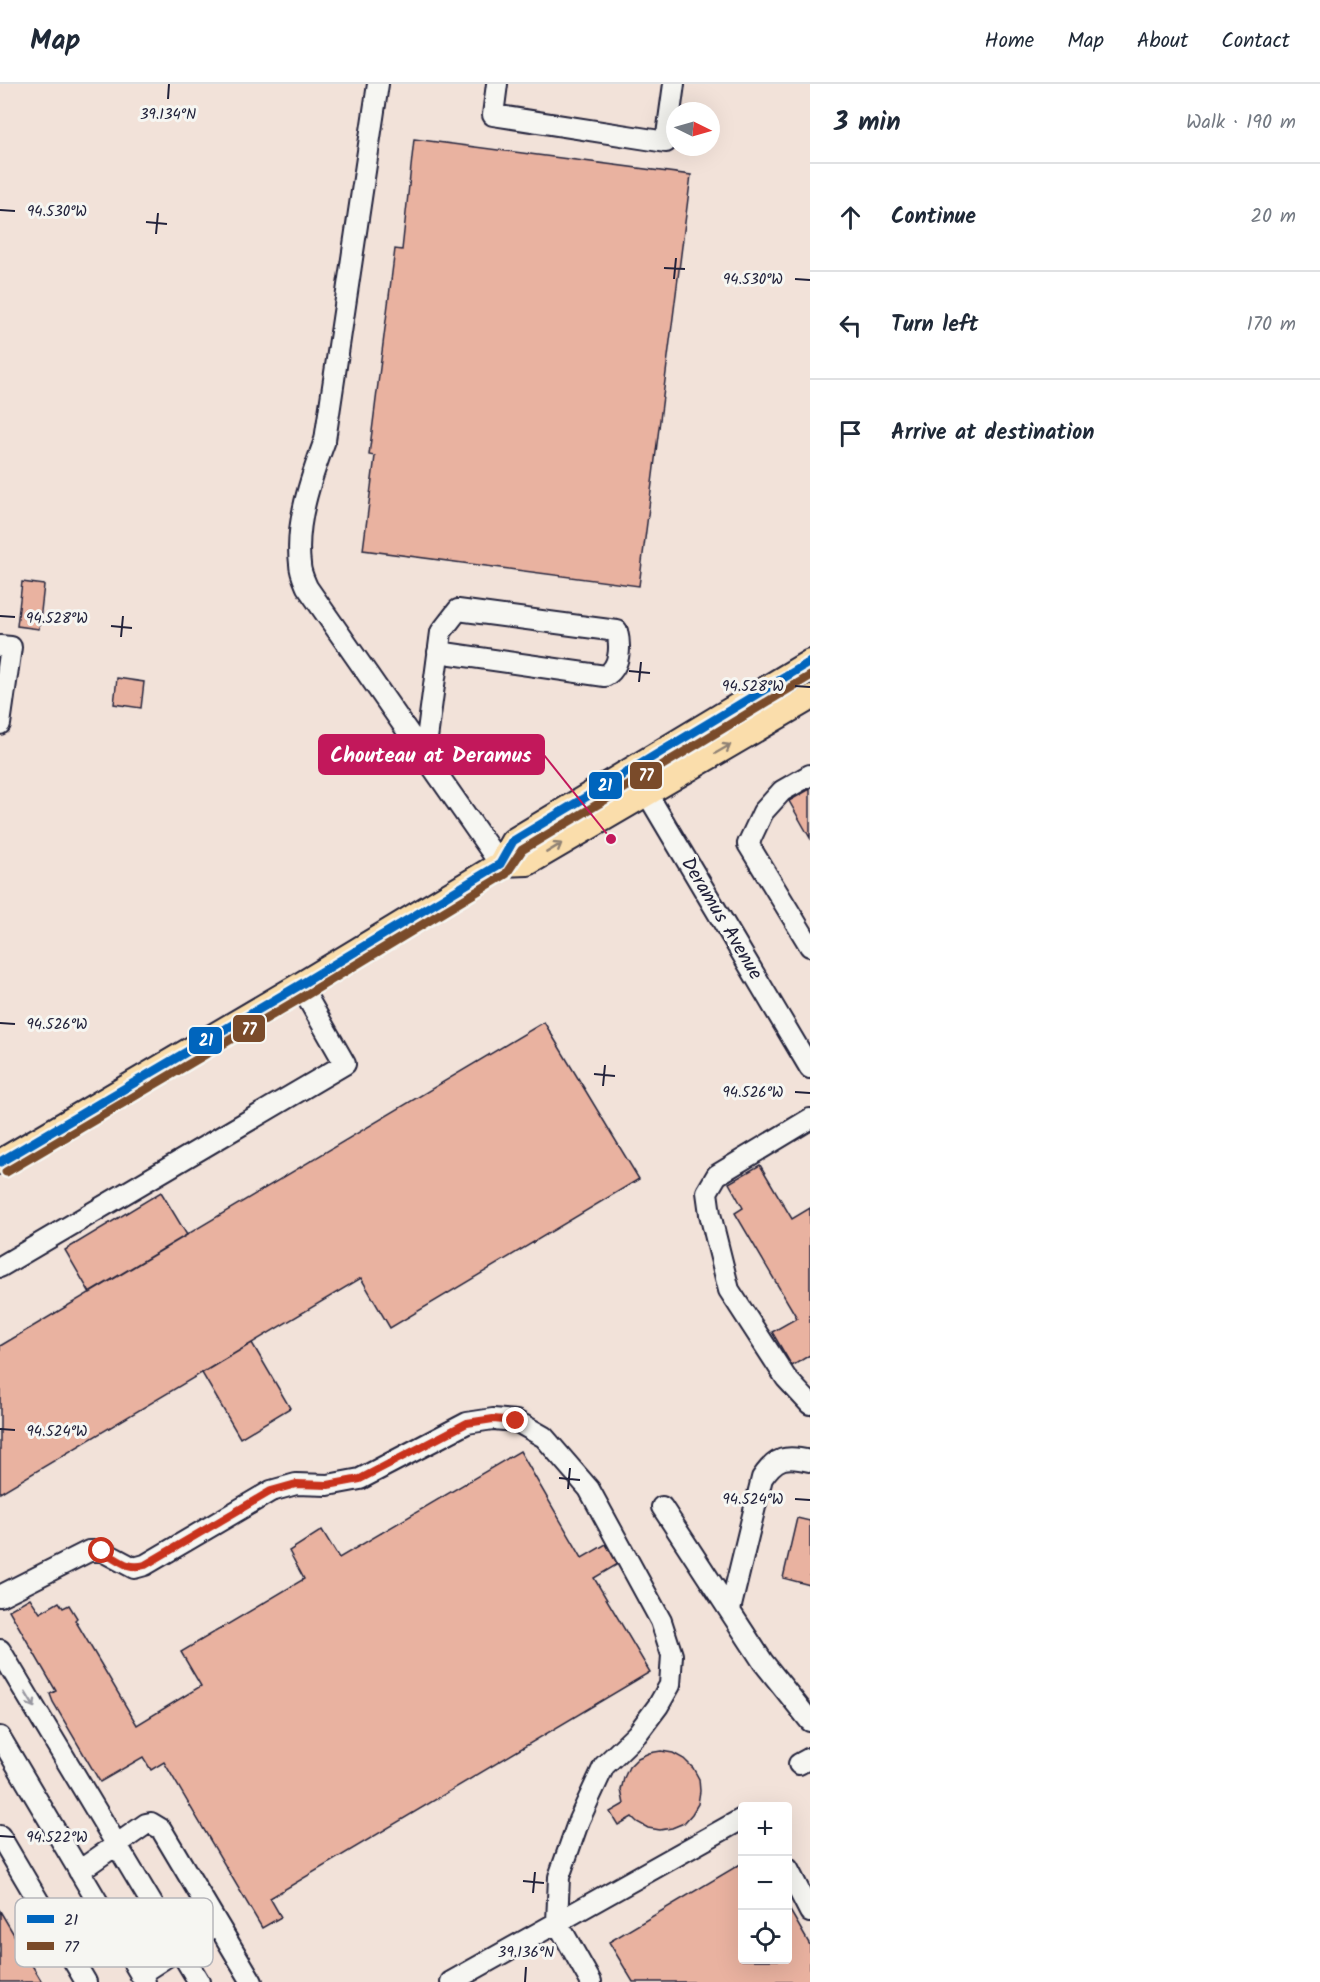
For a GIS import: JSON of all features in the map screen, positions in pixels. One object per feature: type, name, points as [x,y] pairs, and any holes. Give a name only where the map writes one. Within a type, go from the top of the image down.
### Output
[{"type":"main road","points":[[500,864],[513,841],[810,662]]},
{"type":"main road","points":[[0,1162],[500,864],[528,863],[810,698]]},
{"type":"street","points":[[378,84],[325,440],[308,486],[300,566],[307,587],[500,864]]},
{"type":"street","points":[[497,84],[493,115],[666,142],[674,84]]},
{"type":"street","points":[[425,754],[438,652],[441,632],[458,610],[617,631],[619,639],[617,662],[613,672],[605,676],[438,652]]},
{"type":"street","points":[[0,646],[11,647],[0,724]]},
{"type":"street","name":"Deramus Avenue","points":[[633,770],[810,1068]]},
{"type":"street","points":[[810,775],[782,791],[763,812],[748,844],[810,946]]},
{"type":"street","points":[[0,1267],[345,1064],[300,985]]},
{"type":"street","points":[[810,1119],[717,1175],[707,1192],[710,1214],[729,1290],[786,1378],[810,1404]]},
{"type":"street","points":[[0,1596],[89,1551],[102,1551],[134,1568],[145,1565],[271,1491],[296,1484],[328,1485],[360,1479],[467,1423],[493,1419],[516,1421],[544,1437],[589,1489],[661,1621],[672,1655],[670,1684],[658,1706],[637,1734],[604,1766],[579,1820],[559,1876],[557,1923],[591,1982]]},
{"type":"street","points":[[730,1610],[762,1478],[771,1464],[782,1459],[798,1458],[810,1461]]},
{"type":"street","points":[[662,1507],[763,1662],[810,1721]]},
{"type":"street","points":[[0,1650],[148,1898]]},
{"type":"street","points":[[2,1746],[95,1898]]},
{"type":"street","points":[[451,1982],[738,1821]]},
{"type":"street","points":[[79,1871],[146,1824],[157,1825],[202,1898]]},
{"type":"street","points":[[0,1836],[37,1898]]},
{"type":"street","points":[[792,1877],[810,1912]]},
{"type":"street","points":[[213,1916],[252,1982]]},
{"type":"street","points":[[213,1927],[218,1924]]},
{"type":"street","points":[[77,1967],[86,1982]]},
{"type":"street","points":[[143,1978],[157,1967]]},
{"type":"street","points":[[190,1967],[199,1982]]},
{"type":"building","points":[[414,139],[691,175],[639,586],[363,550],[375,456],[369,455],[395,249],[402,250]]},
{"type":"building","points":[[22,582],[44,585],[39,629],[17,626]]},
{"type":"building","points":[[117,678],[144,682],[141,708],[114,704]]},
{"type":"building","points":[[810,789],[810,838],[789,801]]},
{"type":"building","points":[[544,1022],[639,1179],[390,1328],[361,1278],[0,1493],[0,1346]]},
{"type":"building","points":[[760,1165],[792,1219],[810,1208],[810,1355],[792,1366],[772,1332],[797,1318],[735,1213],[743,1208],[729,1183]]},
{"type":"building","points":[[161,1192],[187,1235],[90,1293],[65,1250]]},
{"type":"building","points":[[252,1343],[290,1408],[240,1438],[202,1373]]},
{"type":"building","points":[[520,1451],[582,1558],[606,1544],[618,1564],[594,1578],[650,1672],[270,1898],[281,1917],[262,1928],[164,1762],[151,1770],[143,1757],[100,1782],[53,1702],[50,1694],[56,1691],[9,1610],[30,1598],[40,1613],[59,1602],[63,1608],[69,1605],[77,1618],[75,1620],[137,1725],[201,1686],[181,1652],[304,1579],[289,1551],[322,1530],[339,1558]]},
{"type":"building","points":[[797,1518],[810,1521],[810,1585],[783,1578]]},
{"type":"building","points":[[661,1751],[673,1753],[693,1768],[699,1779],[698,1804],[684,1823],[672,1828],[660,1830],[648,1828],[632,1817],[618,1825],[610,1812],[624,1804],[621,1790],[629,1767],[638,1758]]},
{"type":"building","points":[[738,1865],[738,1964],[792,1964],[792,1914],[810,1945],[810,1982],[633,1982],[609,1942]]},
{"type":"building","points":[[0,1911],[15,1936],[15,1967],[33,1967],[42,1982],[0,1982]]},
{"type":"transit line","name":"21","points":[[0,1162],[500,864],[513,841],[810,662]]},
{"type":"transit line","name":"77","points":[[6,1172],[506,874],[522,850],[810,676]]},
{"type":"place","name":"Chouteau at Deramus","points":[[611,839]]},
{"type":"route","points":[[102,1551],[134,1568],[145,1565],[271,1491],[296,1484],[328,1485],[360,1479],[467,1423],[493,1419],[516,1421]]}]
